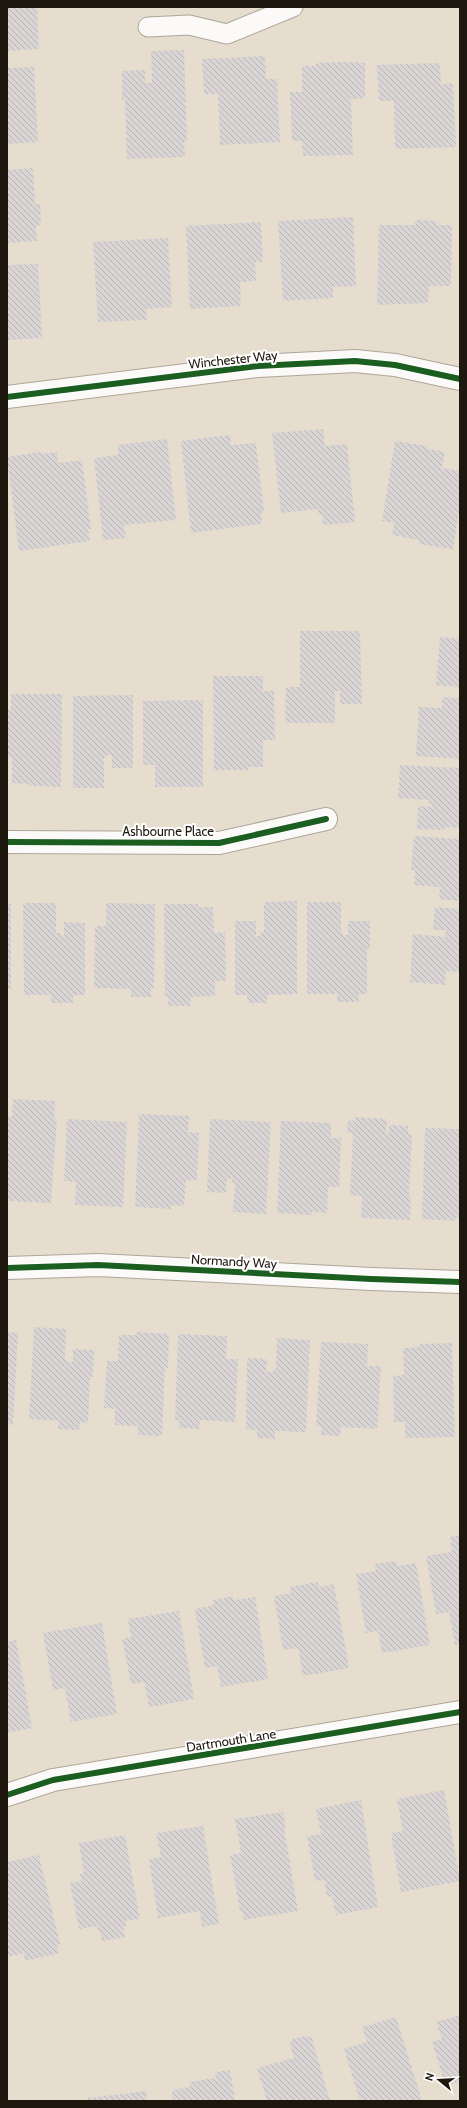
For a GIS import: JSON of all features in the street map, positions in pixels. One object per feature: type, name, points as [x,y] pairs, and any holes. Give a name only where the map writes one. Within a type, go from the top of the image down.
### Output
[{"type":"street","name":"Winchester Way","points":[[7,397],[258,366],[355,361],[395,365],[460,379]]},
{"type":"street","name":"Ashbourne Place","points":[[7,842],[220,843],[326,819]]},
{"type":"street","name":"Normandy Way","points":[[7,1268],[98,1266],[460,1282]]},
{"type":"street","name":"Dartmouth Lane","points":[[7,1795],[54,1780],[460,1712]]},
{"type":"lane","points":[[148,27],[189,25],[227,34],[293,7]]},
{"type":"building","points":[[7,7],[37,7],[39,49],[7,51]]},
{"type":"building","points":[[184,50],[187,142],[184,142],[185,157],[127,159],[125,99],[122,100],[122,71],[145,70],[145,83],[152,83],[151,51]]},
{"type":"building","points":[[265,56],[266,79],[277,79],[280,142],[220,145],[218,94],[204,94],[202,59]]},
{"type":"building","points":[[316,63],[365,63],[365,98],[351,99],[353,155],[303,156],[302,141],[292,141],[290,92],[302,92],[302,66],[316,66]]},
{"type":"building","points":[[440,63],[441,84],[453,83],[456,147],[395,149],[394,101],[379,101],[377,65]]},
{"type":"building","points":[[34,67],[38,142],[7,144],[7,68]]},
{"type":"building","points":[[33,168],[35,204],[40,204],[41,225],[36,226],[37,241],[7,243],[7,170]]},
{"type":"building","points":[[353,217],[356,286],[333,287],[333,298],[283,301],[278,221]]},
{"type":"building","points":[[416,220],[437,221],[436,225],[452,225],[451,286],[429,286],[428,303],[377,305],[379,225],[415,225]]},
{"type":"building","points":[[261,222],[263,262],[255,262],[256,281],[240,282],[241,306],[190,309],[186,226]]},
{"type":"building","points":[[168,238],[172,307],[146,309],[147,320],[98,322],[93,242]]},
{"type":"building","points":[[38,264],[42,338],[7,340],[7,265]]},
{"type":"building","points":[[323,429],[325,446],[347,444],[355,522],[323,525],[322,514],[318,514],[318,509],[281,513],[272,433]]},
{"type":"building","points":[[230,435],[231,445],[256,443],[264,512],[261,513],[262,524],[191,533],[181,441]]},
{"type":"building","points":[[167,439],[176,520],[124,525],[126,538],[103,540],[94,458],[118,455],[118,445]]},
{"type":"building","points":[[395,441],[428,446],[427,449],[445,452],[442,468],[460,471],[460,506],[453,549],[419,544],[419,540],[392,535],[394,523],[382,521]]},
{"type":"building","points":[[40,452],[40,454],[57,452],[58,463],[82,460],[91,529],[88,529],[90,541],[19,551],[7,457]]},
{"type":"building","points":[[300,631],[360,631],[362,704],[340,704],[340,691],[335,691],[335,723],[285,723],[286,687],[300,687]]},
{"type":"building","points":[[440,637],[460,639],[460,687],[436,685]]},
{"type":"building","points":[[213,676],[263,676],[263,691],[274,691],[275,740],[263,740],[263,767],[248,767],[248,770],[214,770]]},
{"type":"building","points":[[11,694],[62,694],[61,787],[29,786],[29,784],[12,783],[12,757],[7,757],[7,709],[11,710]]},
{"type":"building","points":[[133,695],[133,768],[112,768],[112,755],[107,755],[107,758],[104,758],[104,788],[73,788],[73,696]]},
{"type":"building","points":[[442,697],[460,698],[460,759],[416,756],[419,707],[442,708]]},
{"type":"building","points":[[203,700],[203,787],[155,787],[155,765],[143,765],[143,701]]},
{"type":"building","points":[[400,765],[460,768],[460,828],[445,827],[445,830],[417,829],[418,806],[432,807],[432,804],[428,803],[429,800],[398,798]]},
{"type":"building","points":[[414,836],[460,839],[460,901],[439,899],[440,887],[414,885],[415,870],[411,870]]},
{"type":"building","points":[[297,901],[297,994],[267,995],[267,1003],[248,1003],[247,995],[235,995],[235,921],[256,921],[256,936],[260,936],[261,932],[264,932],[264,902]]},
{"type":"building","points":[[307,902],[341,902],[341,932],[343,932],[343,935],[348,935],[348,921],[370,921],[370,949],[367,949],[367,994],[359,994],[359,1002],[337,1002],[337,994],[307,994]]},
{"type":"building","points":[[23,903],[56,903],[56,933],[60,933],[60,936],[64,936],[64,922],[85,923],[85,995],[73,995],[73,1003],[51,1003],[51,995],[24,995]]},
{"type":"building","points":[[106,903],[155,904],[154,988],[151,989],[151,997],[131,997],[131,989],[94,988],[95,926],[106,926]]},
{"type":"building","points":[[7,904],[11,904],[11,989],[7,989]]},
{"type":"building","points":[[164,904],[198,904],[198,907],[213,907],[214,933],[225,932],[226,981],[215,981],[215,996],[191,997],[191,1006],[168,1006],[168,996],[165,997]]},
{"type":"building","points":[[435,907],[460,909],[460,972],[446,971],[445,985],[410,982],[413,934],[445,937],[446,930],[433,930]]},
{"type":"building","points":[[13,1099],[55,1101],[54,1118],[57,1119],[51,1203],[7,1201],[7,1116],[12,1117]]},
{"type":"building","points":[[139,1114],[189,1116],[188,1132],[199,1133],[197,1180],[186,1180],[184,1206],[171,1205],[171,1209],[135,1207]]},
{"type":"building","points":[[355,1117],[387,1119],[386,1135],[388,1135],[389,1125],[408,1126],[408,1134],[412,1134],[409,1197],[411,1197],[410,1220],[361,1218],[362,1196],[350,1195],[353,1133],[347,1133],[348,1120],[355,1121]]},
{"type":"building","points":[[67,1119],[127,1122],[123,1207],[75,1205],[76,1182],[64,1181]]},
{"type":"building","points":[[210,1119],[271,1122],[266,1214],[233,1212],[235,1183],[232,1182],[232,1179],[227,1178],[226,1193],[207,1192]]},
{"type":"building","points":[[281,1121],[331,1123],[331,1138],[341,1138],[339,1187],[328,1187],[327,1213],[312,1212],[312,1215],[277,1213]]},
{"type":"building","points":[[425,1128],[460,1129],[460,1218],[456,1218],[456,1221],[422,1219]]},
{"type":"building","points":[[34,1327],[66,1329],[65,1360],[67,1360],[67,1362],[73,1362],[73,1349],[94,1350],[93,1377],[90,1377],[88,1423],[80,1422],[79,1430],[58,1429],[59,1421],[29,1419]]},
{"type":"building","points":[[7,1332],[18,1333],[13,1425],[7,1424]]},
{"type":"building","points":[[136,1332],[169,1334],[168,1368],[165,1367],[162,1436],[138,1435],[138,1426],[115,1425],[115,1409],[104,1408],[107,1361],[118,1361],[119,1335],[136,1335]]},
{"type":"building","points":[[178,1334],[227,1336],[226,1359],[238,1359],[235,1422],[200,1420],[199,1429],[179,1428],[179,1420],[175,1420]]},
{"type":"building","points":[[277,1338],[310,1340],[306,1432],[275,1431],[275,1439],[257,1438],[257,1430],[246,1429],[247,1358],[267,1359],[266,1371],[273,1372],[273,1369],[276,1369]]},
{"type":"building","points":[[321,1342],[368,1344],[367,1366],[381,1366],[377,1429],[341,1427],[340,1436],[321,1435],[321,1426],[316,1426]]},
{"type":"building","points":[[452,1343],[455,1437],[405,1438],[405,1422],[394,1422],[393,1376],[404,1375],[403,1348],[420,1347],[420,1344]]},
{"type":"building","points":[[460,1535],[460,1644],[455,1645],[449,1612],[436,1614],[426,1556],[452,1552],[450,1537]]},
{"type":"building","points":[[396,1561],[397,1566],[416,1563],[430,1645],[382,1653],[378,1631],[366,1633],[356,1574],[376,1571],[374,1564]]},
{"type":"building","points":[[318,1582],[319,1587],[334,1584],[349,1668],[303,1676],[298,1648],[283,1650],[274,1596],[291,1593],[290,1587]]},
{"type":"building","points":[[233,1596],[234,1600],[255,1597],[268,1679],[221,1687],[217,1666],[205,1668],[195,1609],[214,1605],[213,1600]]},
{"type":"building","points":[[179,1611],[194,1699],[149,1707],[144,1682],[131,1684],[122,1639],[131,1637],[128,1619]]},
{"type":"building","points":[[102,1623],[117,1714],[71,1722],[65,1688],[53,1690],[43,1633]]},
{"type":"building","points":[[16,1640],[32,1728],[7,1733],[7,1642]]},
{"type":"building","points":[[444,1790],[460,1881],[401,1892],[392,1841],[392,1833],[403,1831],[397,1799]]},
{"type":"building","points":[[361,1800],[378,1907],[336,1915],[332,1896],[327,1897],[324,1880],[315,1881],[307,1836],[321,1834],[316,1809]]},
{"type":"building","points":[[283,1812],[286,1827],[284,1828],[298,1911],[244,1920],[243,1912],[240,1912],[230,1855],[241,1853],[235,1819]]},
{"type":"building","points":[[203,1826],[219,1924],[202,1927],[200,1911],[158,1918],[149,1859],[161,1857],[156,1833]]},
{"type":"building","points":[[125,1835],[140,1919],[125,1921],[126,1926],[123,1927],[125,1937],[102,1941],[100,1931],[98,1932],[97,1926],[79,1929],[70,1883],[81,1881],[80,1874],[84,1873],[79,1843]]},
{"type":"building","points":[[39,1855],[60,1944],[57,1945],[59,1953],[25,1961],[24,1953],[7,1957],[7,1862]]},
{"type":"building","points":[[460,2015],[460,2081],[446,2086],[432,2042],[442,2039],[436,2022]]},
{"type":"building","points":[[396,2017],[422,2101],[360,2101],[344,2049],[367,2042],[362,2027]]},
{"type":"building","points":[[306,2036],[312,2038],[330,2101],[267,2101],[257,2068],[294,2058],[290,2044],[292,2039]]},
{"type":"building","points":[[230,2070],[235,2101],[173,2101],[172,2090],[190,2087],[189,2082],[216,2078],[215,2072]]},
{"type":"building","points":[[146,2091],[147,2101],[88,2101],[88,2098]]},
{"type":"cycle path","points":[[7,397],[258,366],[355,361],[395,365],[460,379]]},
{"type":"cycle path","points":[[7,842],[219,843],[326,819]]},
{"type":"cycle path","points":[[7,1268],[98,1265],[460,1282]]},
{"type":"cycle path","points":[[7,1795],[53,1780],[460,1712]]}]
